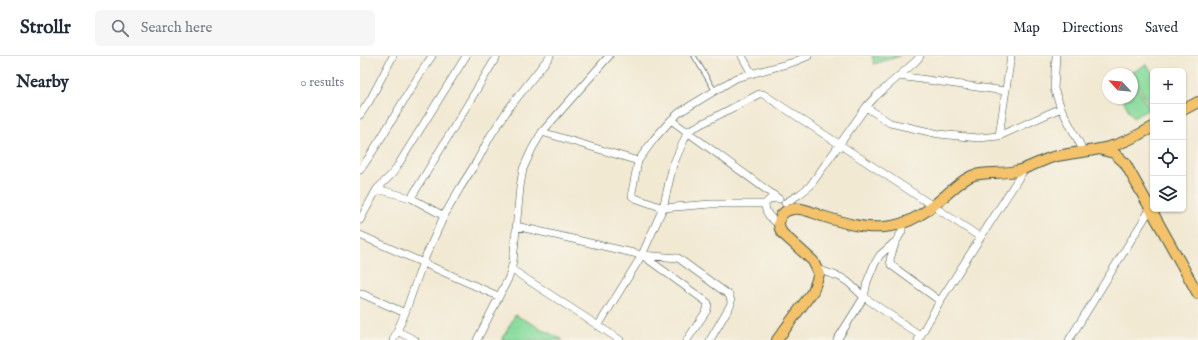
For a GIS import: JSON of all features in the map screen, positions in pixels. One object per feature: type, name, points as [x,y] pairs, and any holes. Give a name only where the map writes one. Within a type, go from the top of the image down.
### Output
[{"type":"main road","points":[[1186,108],[1198,102]]},
{"type":"main road","points":[[777,340],[813,291],[819,274],[816,266],[809,257],[782,233],[779,220],[789,206],[835,220],[870,227],[883,227],[902,224],[922,215],[965,179],[974,175],[1016,171],[1044,160],[1123,143],[1150,129]]},
{"type":"main road","points":[[1125,163],[1124,153],[1131,139]]},
{"type":"main road","points":[[1100,149],[1114,153],[1125,163],[1150,206]]},
{"type":"main road","points":[[1153,212],[1198,294]]},
{"type":"street","points":[[360,114],[370,100],[393,56]]},
{"type":"street","points":[[360,170],[376,148],[432,56]]},
{"type":"street","points":[[360,220],[377,189],[393,173],[466,56]]},
{"type":"street","points":[[411,198],[497,56]]},
{"type":"street","points":[[393,340],[405,313],[423,262],[444,216],[491,135],[509,108],[550,56]]},
{"type":"street","points":[[477,340],[498,296],[509,277],[513,262],[523,169],[532,149],[542,132],[609,56]]},
{"type":"street","points":[[742,56],[752,74]]},
{"type":"street","points":[[777,198],[770,199],[765,204],[711,204],[663,208],[635,198],[632,196],[632,192],[638,162],[654,139],[680,112],[736,78],[794,62],[808,56]]},
{"type":"street","points":[[671,120],[789,206],[810,186],[866,107],[920,56]]},
{"type":"street","points":[[999,136],[1011,56]]},
{"type":"street","points":[[1056,56],[1054,89],[1061,108],[1084,152]]},
{"type":"street","points":[[899,76],[1005,91]]},
{"type":"street","points":[[598,326],[642,255],[663,208],[673,165],[688,131],[759,94],[763,94],[838,145],[980,237]]},
{"type":"street","points":[[866,107],[890,124],[939,134],[978,138],[999,136],[1061,108]]},
{"type":"street","points":[[542,132],[638,162]]},
{"type":"street","points":[[817,270],[840,277],[848,282],[864,297],[919,338],[980,237],[1025,168]]},
{"type":"street","points":[[377,189],[411,198],[444,216]]},
{"type":"street","points":[[765,204],[765,210],[770,217],[779,220]]},
{"type":"street","points":[[1069,340],[1150,210]]},
{"type":"street","points":[[902,224],[902,231],[890,259],[891,265],[940,302]]},
{"type":"street","points":[[516,226],[642,255],[678,258],[729,295],[731,304],[710,340]]},
{"type":"street","points":[[360,235],[498,296]]},
{"type":"street","points":[[837,340],[864,297],[867,282],[880,255],[897,240]]},
{"type":"street","points":[[642,255],[708,304],[707,310],[687,340]]},
{"type":"street","points":[[511,269],[620,340]]},
{"type":"street","points":[[360,293],[405,313]]},
{"type":"street","points":[[397,331],[416,340]]},
{"type":"lane","points":[[694,56],[715,91]]},
{"type":"green space","points":[[872,56],[900,56],[874,64]]},
{"type":"green space","points":[[1147,64],[1150,69],[1150,106],[1138,85],[1138,69]]},
{"type":"green space","points":[[1138,90],[1149,109],[1133,118],[1125,104],[1138,104]]},
{"type":"green space","points":[[515,315],[563,340],[502,340]]}]
